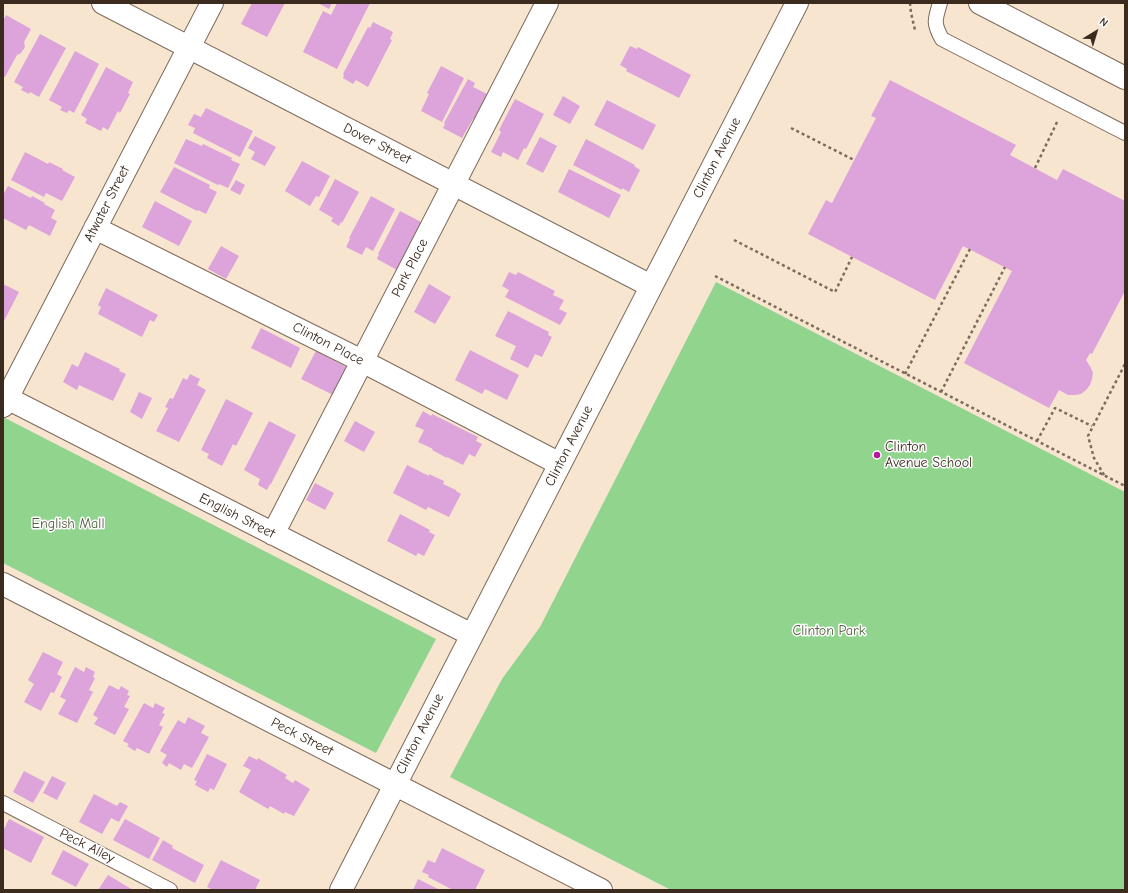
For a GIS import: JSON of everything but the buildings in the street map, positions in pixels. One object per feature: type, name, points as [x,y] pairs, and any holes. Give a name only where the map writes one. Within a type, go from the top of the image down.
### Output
[{"type":"street","name":"Dover Street","points":[[103,3],[651,286]]},
{"type":"street","name":"Atwater Street","points":[[4,400],[212,3]]},
{"type":"street","name":"Park Place","points":[[273,534],[547,3]]},
{"type":"street","name":"Clinton Avenue","points":[[341,890],[797,3]]},
{"type":"street","points":[[980,3],[1125,78]]},
{"type":"street","name":"Clinton Place","points":[[95,228],[362,361],[560,464]]},
{"type":"street","name":"English Street","points":[[4,400],[472,635]]},
{"type":"street","name":"Peck Street","points":[[3,584],[601,890]]},
{"type":"lane","points":[[940,3],[934,22],[942,39],[1125,133]]},
{"type":"lane","name":"Peck Alley","points":[[3,803],[170,890]]},
{"type":"path","points":[[1035,168],[1059,120]]},
{"type":"path","points":[[791,128],[854,160]]},
{"type":"path","points":[[734,240],[835,292],[852,257]]},
{"type":"path","points":[[905,374],[970,249]]},
{"type":"path","points":[[941,392],[1005,267]]},
{"type":"path","points":[[715,276],[1125,486]]},
{"type":"path","points":[[1104,476],[1094,458],[1088,436],[1125,364]]},
{"type":"path","points":[[1037,441],[1055,408],[1092,426]]},
{"type":"green space","name":"Clinton Park","points":[[716,282],[1125,492],[1125,890],[671,890],[450,777],[502,679],[540,627]]},
{"type":"green space","name":"English Mall","points":[[3,417],[436,639],[376,753],[3,563]]},
{"type":"place","name":"Clinton Avenue School","points":[[877,455]]}]
